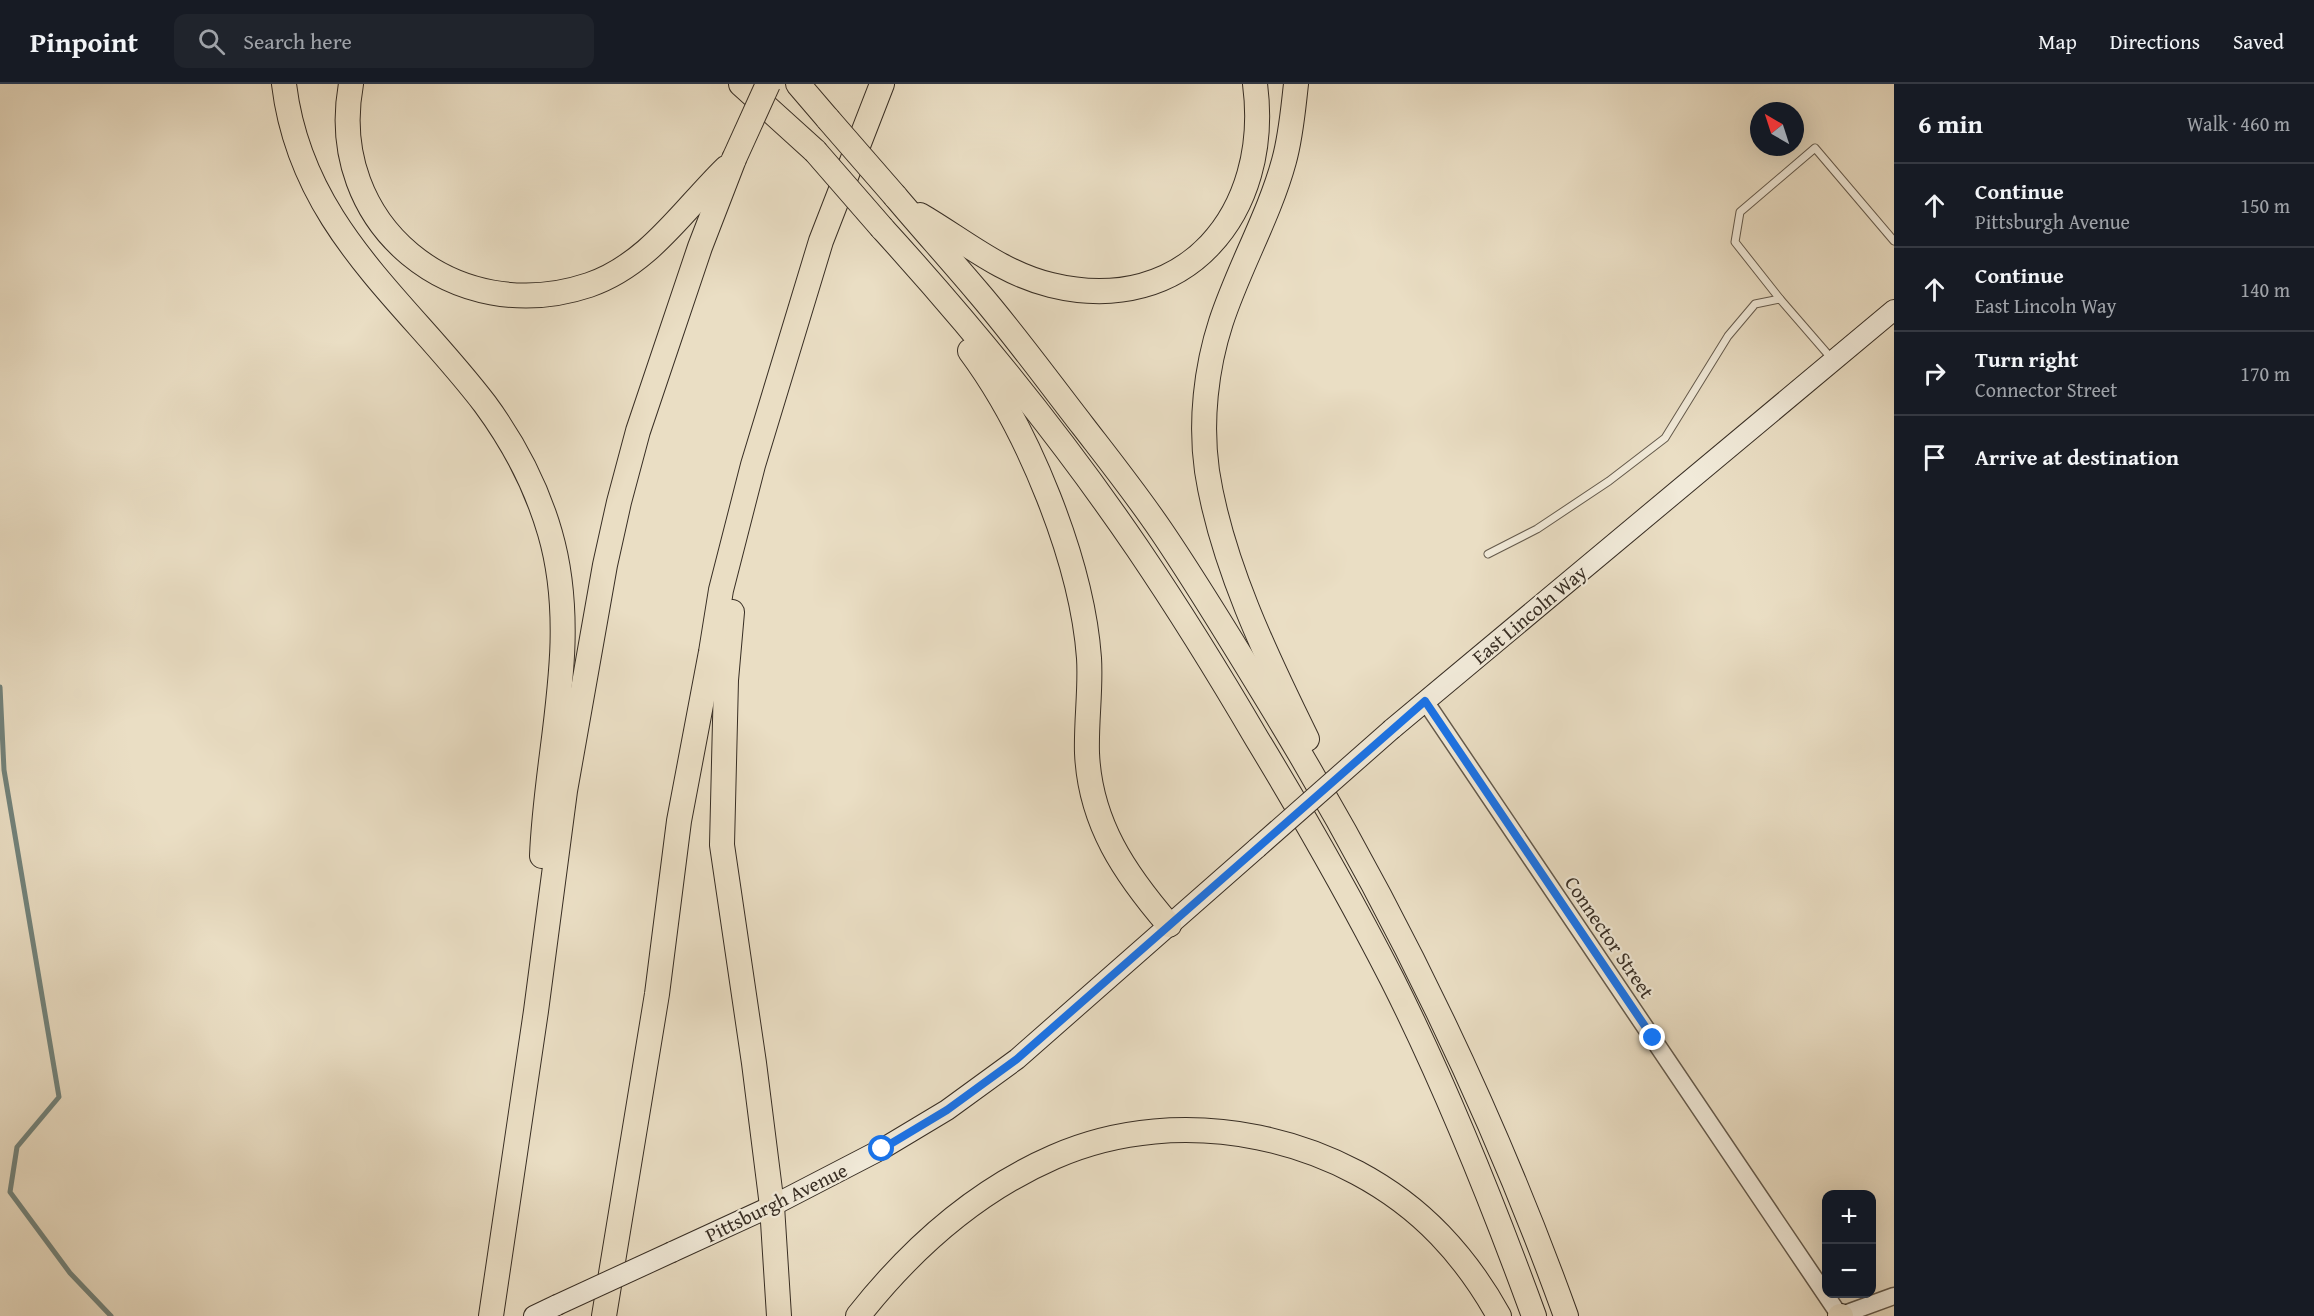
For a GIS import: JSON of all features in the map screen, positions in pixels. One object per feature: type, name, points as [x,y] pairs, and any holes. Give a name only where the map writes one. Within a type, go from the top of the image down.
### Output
[{"type":"highway","points":[[284,84],[293,132],[327,211],[369,270],[485,405],[524,468],[550,532],[562,601],[563,647],[561,690],[543,816],[536,1011]]},
{"type":"highway","points":[[351,84],[347,125],[350,155],[362,192],[371,210],[397,244],[428,268],[444,278],[483,290],[529,296],[550,294],[590,285],[616,273],[658,242],[734,159]]},
{"type":"highway","points":[[741,84],[814,151]]},
{"type":"highway","points":[[759,84],[1029,401],[1136,546],[1205,652],[1291,795],[1364,926],[1432,1063],[1484,1183],[1534,1316]]},
{"type":"highway","points":[[491,1316],[567,780],[605,565],[619,502],[638,431],[681,302],[734,159],[768,84]]},
{"type":"highway","points":[[798,84],[979,292],[1162,531],[1227,632],[1314,776],[1367,871],[1440,1013],[1498,1140],[1540,1243],[1566,1316]]},
{"type":"highway","points":[[898,200],[994,262],[1030,279],[1053,286],[1088,291],[1128,290],[1144,286],[1185,266],[1202,252],[1216,238],[1239,204],[1251,172],[1257,137],[1255,84]]},
{"type":"highway","points":[[1296,84],[1285,159],[1265,215],[1228,302],[1215,344],[1210,366],[1205,414],[1207,469],[1227,550],[1269,658],[1310,745],[1373,856],[1471,1048],[1498,1140]]},
{"type":"highway","points":[[604,1316],[657,994],[679,821],[709,663],[720,590],[753,465],[821,241],[882,87]]},
{"type":"highway","points":[[906,255],[932,303],[978,362],[992,384],[1027,450],[1052,507],[1078,593],[1089,658],[1087,754],[1092,793],[1107,837],[1120,862],[1138,890],[1169,926]]},
{"type":"highway","points":[[753,465],[732,614],[726,680],[722,845],[772,1206],[779,1316]]},
{"type":"highway","points":[[858,1316],[895,1273],[931,1238],[987,1193],[1015,1176],[1054,1157],[1087,1145],[1159,1132],[1199,1130],[1244,1135],[1278,1142],[1338,1164],[1372,1182],[1403,1203],[1440,1235],[1476,1279],[1499,1316]]},
{"type":"main road","name":"East Lincoln Way","points":[[1169,926],[1392,729],[1894,310]]},
{"type":"main road","name":"Pittsburgh Avenue","points":[[534,1316],[772,1206],[882,1149],[947,1110],[1017,1059],[1169,926]]},
{"type":"street","name":"Connector Street","points":[[1425,701],[1840,1316]]},
{"type":"street","points":[[1840,1316],[1894,1296]]},
{"type":"lane","points":[[1834,362],[1735,242],[1740,212],[1815,148],[1894,241]]},
{"type":"lane","points":[[1488,554],[1537,529],[1609,482],[1665,438],[1728,336],[1755,304],[1780,299]]},
{"type":"waterway","points":[[0,687],[4,770],[59,1097],[17,1147],[10,1192],[70,1273],[111,1316]]},
{"type":"route","points":[[882,1149],[947,1110],[1017,1059],[1425,701],[1653,1038]]}]
